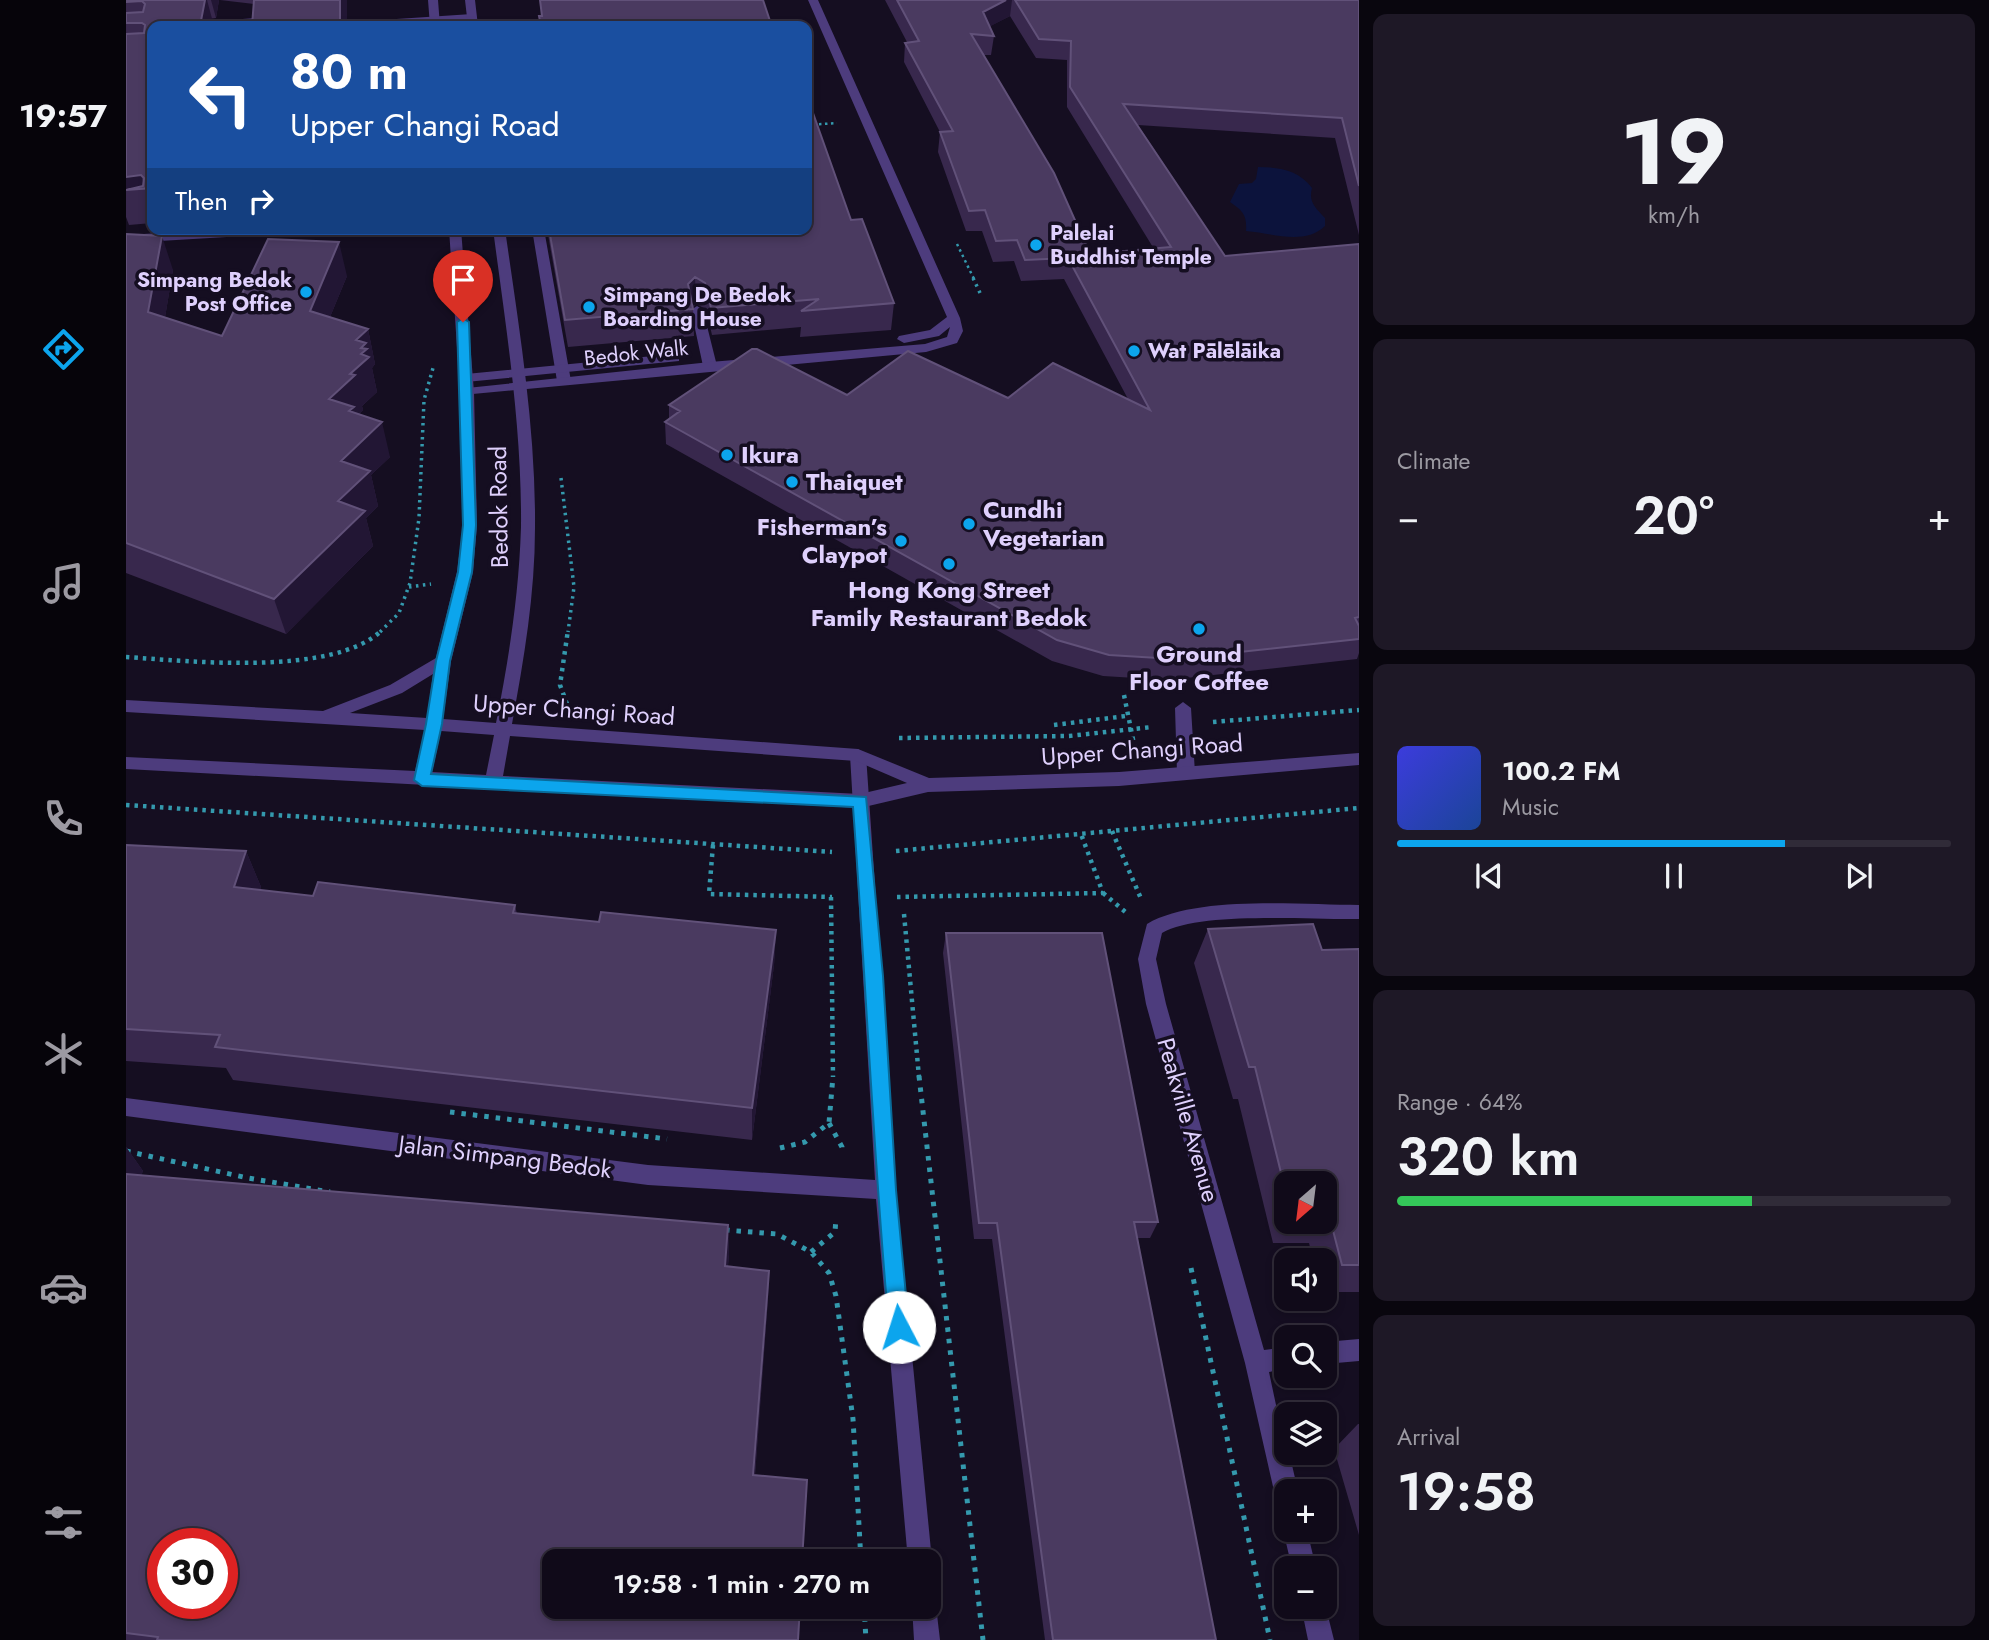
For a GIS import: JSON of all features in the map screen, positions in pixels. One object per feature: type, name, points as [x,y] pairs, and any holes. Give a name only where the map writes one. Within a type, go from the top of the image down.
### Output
[{"type":"street","points":[[433,0],[435,21]]},
{"type":"street","points":[[470,0],[473,21]]},
{"type":"street","name":"Bedok Walk","points":[[466,385],[708,361],[941,345],[952,340],[957,331],[954,318],[813,0]]},
{"type":"street","points":[[256,21],[297,18],[309,21]]},
{"type":"street","points":[[126,239],[174,235]]},
{"type":"street","name":"Bedok Road","points":[[422,780],[443,661],[465,572],[470,525],[466,385],[455,235]]},
{"type":"street","name":"Bedok Road","points":[[493,781],[526,576],[528,526],[517,379],[500,235]]},
{"type":"street","points":[[539,235],[563,374]]},
{"type":"street","points":[[697,310],[708,361]]},
{"type":"street","points":[[324,717],[396,689],[443,661]]},
{"type":"street","name":"Upper Changi Road","points":[[126,706],[434,724],[858,755],[928,785]]},
{"type":"street","points":[[1185,716],[1186,773]]},
{"type":"street","points":[[858,755],[886,1190],[919,1549]]},
{"type":"street","name":"Upper Changi Road","points":[[126,763],[860,801],[928,785],[1139,777],[1359,759]]},
{"type":"street","points":[[1154,929],[1168,920],[1206,913],[1359,912]]},
{"type":"street","name":"Peakville Avenue","points":[[1154,929],[1147,959],[1156,1004],[1256,1363],[1283,1479]]},
{"type":"street","name":"Jalan Simpang Bedok","points":[[126,1107],[648,1175],[886,1190]]},
{"type":"street","points":[[1337,1352],[1359,1350]]},
{"type":"street","points":[[1256,1363],[1274,1360]]},
{"type":"street","points":[[925,1619],[927,1640]]},
{"type":"street","points":[[1316,1619],[1321,1640]]},
{"type":"path","points":[[126,657],[302,661],[343,652],[376,636],[399,613],[409,587],[422,481],[425,395],[429,373],[438,362],[463,344]]},
{"type":"path","points":[[561,471],[574,587],[560,685],[568,706],[577,710]]},
{"type":"path","points":[[1124,695],[1126,716],[1133,728],[1139,777]]},
{"type":"path","points":[[897,738],[1069,736],[1133,728],[1185,716],[1359,710]]},
{"type":"path","points":[[1054,725],[1126,716]]},
{"type":"path","points":[[126,805],[864,854],[1359,808]]},
{"type":"path","points":[[1112,831],[1154,929]]},
{"type":"path","points":[[1081,834],[1103,893],[1127,914]]},
{"type":"path","points":[[713,845],[709,894],[868,898],[1103,893]]},
{"type":"path","points":[[774,1149],[805,1142],[829,1122],[833,1096],[831,897]]},
{"type":"path","points":[[903,897],[924,1135],[983,1640]]},
{"type":"path","points":[[443,1111],[670,1139]]},
{"type":"path","points":[[126,1151],[247,1178],[340,1193]]},
{"type":"path","points":[[722,1230],[777,1234],[811,1252],[829,1273],[836,1296],[853,1419],[860,1549]]},
{"type":"path","points":[[865,1619],[866,1640]]},
{"type":"shaded area","points":[[1258,167],[1295,173],[1307,182],[1312,188],[1311,197],[1314,204],[1325,218],[1325,226],[1317,232],[1298,237],[1246,231],[1243,214],[1230,202],[1239,184],[1252,183],[1256,179]]},
{"type":"building","points":[[126,0],[205,0],[201,21],[147,21],[147,188],[126,190],[143,186],[144,178],[141,175],[126,177],[126,34],[144,33],[145,25],[126,23],[126,13],[143,12],[145,4],[142,1]]},
{"type":"building","points":[[254,0],[340,0],[340,21],[252,21]]},
{"type":"building","points":[[540,0],[763,0],[770,21],[540,21],[539,16],[542,16]]},
{"type":"building","points":[[897,0],[1006,0],[983,12],[994,36],[971,34],[1054,173],[1090,254],[1171,247],[1070,87],[1071,41],[1039,39],[1015,0],[1359,0],[1359,186],[1342,118],[1123,104],[1225,256],[1359,244],[1359,617],[1355,618],[1359,626],[1359,639],[1175,659],[1109,655],[1057,640],[665,422],[680,411],[669,405],[752,349],[757,349],[847,395],[908,351],[1008,398],[1053,363],[1150,410],[1068,258],[1025,260],[1017,240],[996,241],[985,210],[969,211],[940,132],[953,131],[905,43],[919,41]]},
{"type":"building","points":[[812,113],[851,220],[862,219],[894,303],[801,311],[819,299],[711,308],[705,283],[695,277],[688,284],[693,309],[565,320],[550,235],[812,235]]},
{"type":"building","points":[[126,234],[162,236],[148,312],[222,336],[268,239],[339,242],[310,311],[368,329],[356,340],[366,343],[361,348],[367,349],[361,354],[369,357],[350,374],[355,375],[329,399],[354,407],[349,411],[382,422],[341,461],[370,471],[338,501],[365,511],[274,599],[126,543]]},
{"type":"building","points":[[126,845],[246,851],[234,887],[313,896],[318,882],[515,905],[513,913],[599,922],[601,912],[776,930],[752,1108],[215,1047],[220,1035],[126,1029]]},
{"type":"building","points":[[1313,924],[1322,950],[1359,949],[1359,1265],[1342,1265],[1334,1234],[1337,1234],[1337,1171],[1281,1171],[1255,1067],[1249,1067],[1208,929]]},
{"type":"building","points":[[946,933],[1102,933],[1158,1222],[1134,1222],[1216,1640],[1053,1640],[997,1223],[979,1223]]},
{"type":"building","points":[[126,1174],[728,1225],[725,1266],[769,1271],[753,1475],[807,1480],[803,1549],[542,1549],[542,1619],[799,1619],[798,1640],[157,1640],[158,1637],[126,1633]]},
{"type":"place","name":"Palelai Buddhist Temple","points":[[1036,245]]},
{"type":"place","name":"Simpang Bedok Post Office","points":[[306,292]]},
{"type":"place","name":"Simpang De Bedok Boarding House","points":[[589,307]]},
{"type":"place","name":"Wat Pālēlāika","points":[[1134,351]]},
{"type":"place","name":"Ikura","points":[[727,455]]},
{"type":"place","name":"Thaiquet","points":[[792,482]]},
{"type":"place","name":"Cundhi Vegetarian","points":[[969,524]]},
{"type":"place","name":"Fisherman’s Claypot","points":[[901,541]]},
{"type":"place","name":"Hong Kong Street Family Restaurant Bedok","points":[[949,564]]},
{"type":"place","name":"Ground Floor Coffee","points":[[1199,629]]},
{"type":"route","points":[[463,322],[470,525],[465,572],[443,661],[422,780],[493,781],[860,801],[874,976],[886,1190],[899,1327]]}]
